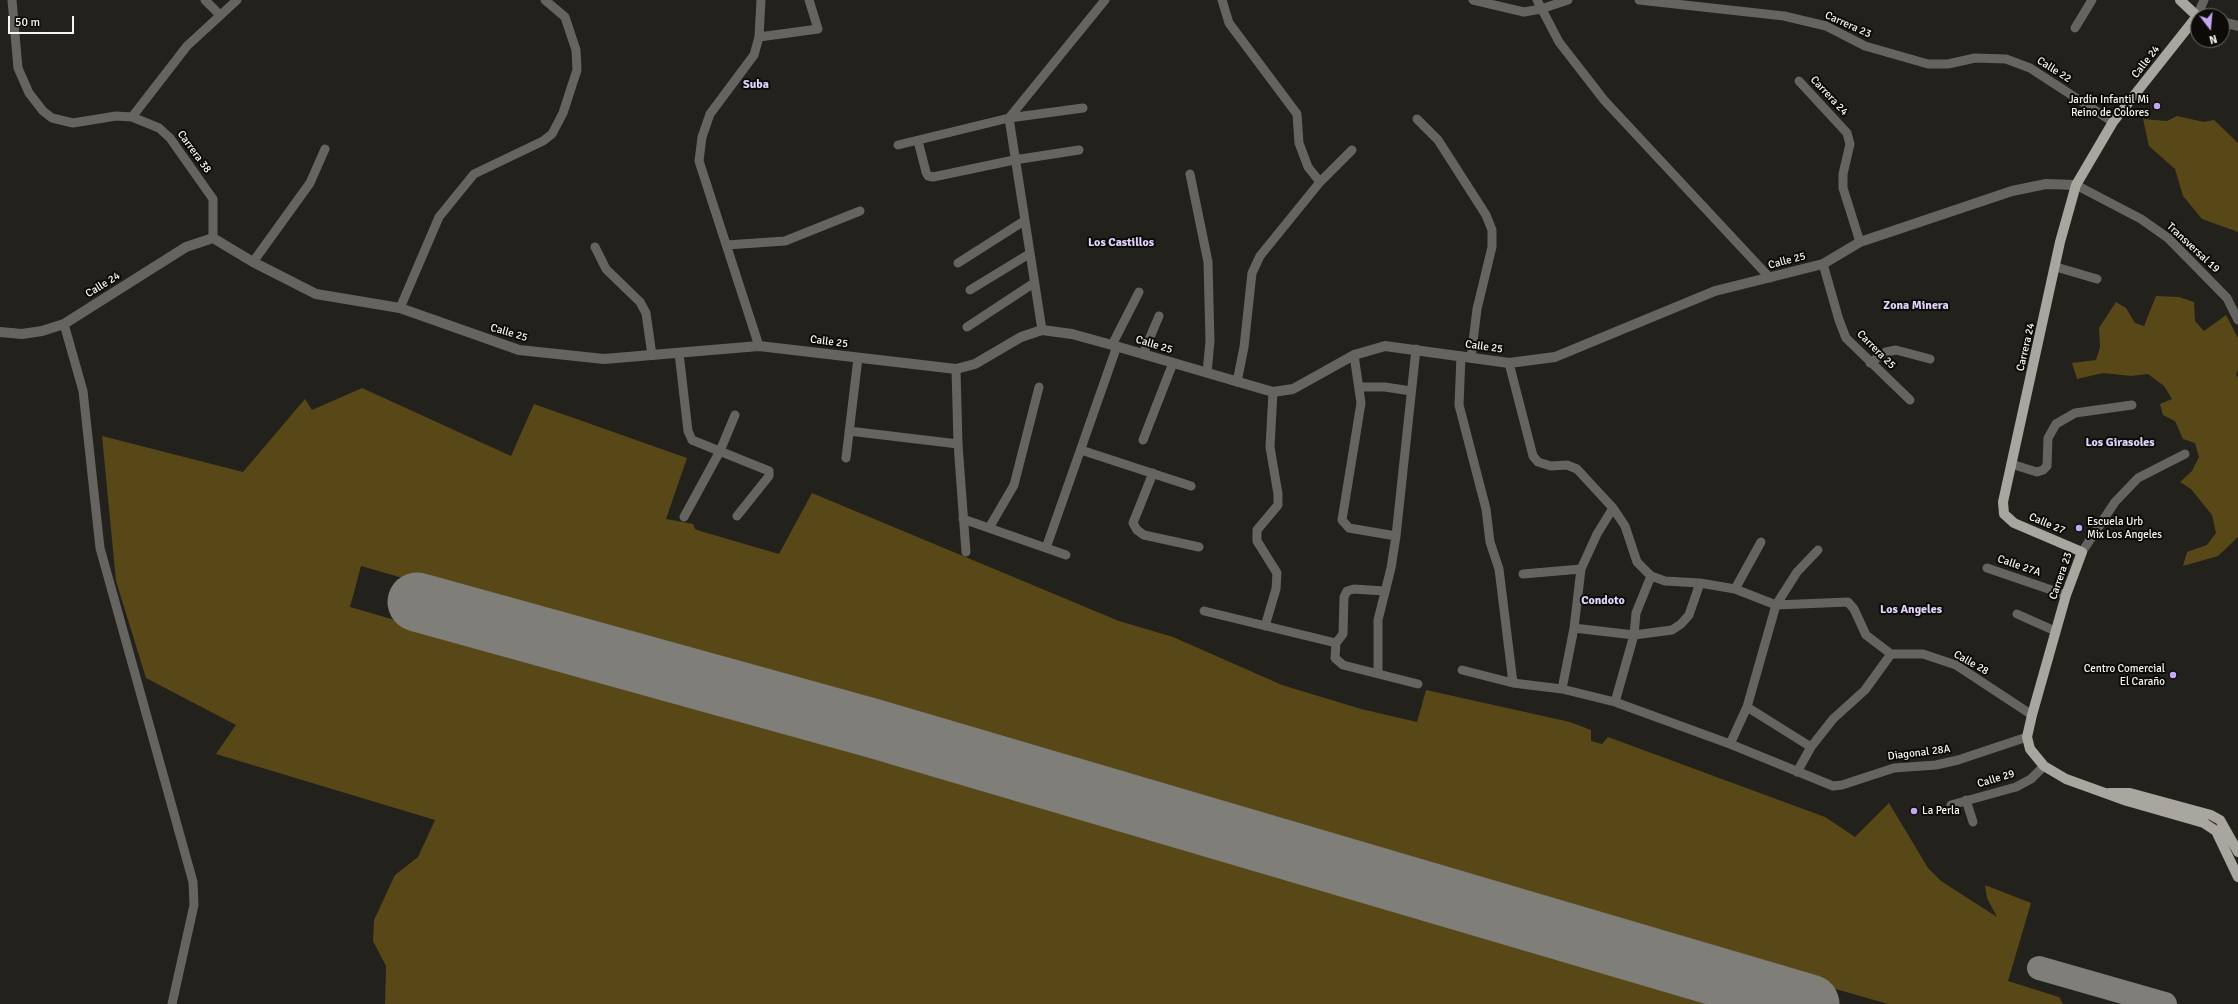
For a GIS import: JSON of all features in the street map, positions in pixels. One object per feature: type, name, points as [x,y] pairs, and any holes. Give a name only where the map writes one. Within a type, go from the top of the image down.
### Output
[{"type":"main road","points":[[2180,0],[2190,9]]},
{"type":"main road","name":"Calle 24","points":[[2076,185],[2113,122],[2190,26]]},
{"type":"main road","name":"Carrera 24","points":[[2004,514],[2003,502],[2011,464],[2056,267],[2060,242],[2076,185]]},
{"type":"main road","name":"Calle 27","points":[[2004,514],[2014,523],[2082,552]]},
{"type":"main road","name":"Carrera 23","points":[[2044,766],[2030,749],[2027,737],[2066,595],[2082,552]]},
{"type":"main road","points":[[2044,766],[2066,778],[2126,801],[2204,823],[2216,831],[2238,877]]},
{"type":"main road","points":[[2107,793],[2130,793],[2211,815],[2220,820],[2238,852]]},
{"type":"street","name":"Carrera 38","points":[[12,0],[18,68],[29,93],[43,111],[52,118],[73,123],[116,116],[132,117],[159,128],[170,138],[213,199],[213,238]]},
{"type":"street","points":[[205,0],[220,15]]},
{"type":"street","points":[[132,117],[187,46],[237,0]]},
{"type":"street","points":[[400,308],[439,217],[474,174],[543,141],[552,134],[563,113],[577,70],[576,50],[565,17],[545,0]]},
{"type":"street","points":[[759,346],[727,245],[698,161],[702,137],[710,114],[754,55],[759,37],[761,0]]},
{"type":"street","points":[[759,37],[818,29],[809,0]]},
{"type":"street","points":[[1042,330],[1014,160],[1009,118],[1105,0]]},
{"type":"street","points":[[1222,0],[1230,23],[1297,114],[1299,143],[1308,167],[1320,182]]},
{"type":"street","points":[[1473,0],[1524,12],[1541,9],[1568,0]]},
{"type":"street","points":[[1537,0],[1559,42],[1604,100],[1770,278]]},
{"type":"street","name":"Carrera 23","points":[[1639,0],[1784,16],[1826,26],[1865,46],[1928,64],[1948,64],[1975,58]]},
{"type":"street","points":[[2075,28],[2092,0]]},
{"type":"street","name":"Calle 22","points":[[1975,58],[2006,59],[2030,68],[2113,122]]},
{"type":"street","name":"Carrera 24","points":[[1799,81],[1847,133],[1850,144],[1843,174],[1843,188],[1860,242]]},
{"type":"street","points":[[898,145],[1009,118],[1083,108]]},
{"type":"street","points":[[1417,119],[1438,140],[1486,215],[1492,230],[1492,247],[1466,357],[1459,405],[1486,509],[1490,542],[1499,569],[1513,683]]},
{"type":"street","points":[[918,141],[926,172],[928,176],[933,178],[1014,160],[1079,150]]},
{"type":"street","points":[[253,262],[310,183],[325,149]]},
{"type":"street","points":[[1237,382],[1244,347],[1252,273],[1260,256],[1320,182],[1352,150]]},
{"type":"street","points":[[1190,174],[1208,262],[1210,341],[1207,373]]},
{"type":"street","name":"Calle 25","points":[[213,238],[253,262],[316,294],[400,308],[519,350],[604,359],[759,346],[956,369],[975,364],[1021,337],[1042,330],[1072,334],[1115,345],[1274,392],[1293,389],[1354,355],[1385,346],[1416,349],[1510,363],[1555,356],[1715,291],[1823,264],[1860,242],[2012,191],[2046,184],[2076,185]]},
{"type":"street","name":"Transversal 19","points":[[2076,185],[2141,219],[2168,238],[2227,298],[2238,320]]},
{"type":"street","points":[[727,245],[785,242],[860,211]]},
{"type":"street","points":[[958,263],[1024,221]]},
{"type":"street","name":"Calle 24","points":[[0,332],[22,334],[42,331],[64,324],[186,247],[213,238]]},
{"type":"street","points":[[595,247],[606,269],[640,302],[646,313],[652,355]]},
{"type":"street","points":[[970,290],[1029,254]]},
{"type":"street","name":"Carrera 25","points":[[1823,264],[1839,320],[1846,338],[1870,363],[1910,400]]},
{"type":"street","points":[[2056,267],[2097,279]]},
{"type":"street","points":[[967,327],[1034,283]]},
{"type":"street","points":[[1046,548],[1081,450],[1115,345],[1139,292]]},
{"type":"street","points":[[1143,354],[1158,316]]},
{"type":"street","points":[[64,324],[83,390],[100,548],[193,882],[194,905],[172,1004]]},
{"type":"street","points":[[1378,672],[1378,620],[1384,591],[1391,568],[1396,536],[1416,349]]},
{"type":"street","points":[[1870,363],[1886,352],[1896,350],[1930,359]]},
{"type":"street","points":[[679,353],[690,436],[692,440],[768,470],[769,473],[737,516]]},
{"type":"street","points":[[1354,355],[1361,403],[1342,520],[1349,528],[1396,536]]},
{"type":"street","points":[[846,458],[858,358]]},
{"type":"street","points":[[1143,440],[1173,363]]},
{"type":"street","points":[[1462,670],[1513,683],[1562,689],[1616,702],[1730,744],[1798,772],[1811,746],[1833,719],[1865,690],[1891,654],[1866,635],[1854,609],[1848,602],[1776,605],[1735,589],[1700,583],[1665,581],[1651,576],[1637,562],[1624,526],[1613,508],[1577,468],[1567,465],[1551,466],[1538,462],[1533,456],[1510,363]]},
{"type":"street","points":[[956,369],[958,444],[966,552]]},
{"type":"street","points":[[988,528],[1014,486],[1039,387]]},
{"type":"street","points":[[1359,387],[1385,387],[1411,391]]},
{"type":"street","points":[[1265,626],[1276,589],[1277,573],[1257,541],[1257,530],[1278,505],[1278,494],[1270,447],[1274,392]]},
{"type":"street","points":[[2011,464],[2037,472],[2043,470],[2047,466],[2048,438],[2056,424],[2075,413],[2132,405]]},
{"type":"street","points":[[684,516],[720,451],[735,415]]},
{"type":"street","points":[[849,431],[958,444]]},
{"type":"street","points":[[1081,450],[1191,486]]},
{"type":"street","name":"Carrera 23","points":[[2082,552],[2115,502],[2138,478],[2185,454]]},
{"type":"street","points":[[1153,473],[1133,523],[1137,530],[1144,535],[1199,547]]},
{"type":"street","points":[[1562,689],[1574,628],[1581,569],[1597,534],[1613,508]]},
{"type":"street","points":[[964,519],[1066,555]]},
{"type":"street","points":[[1735,589],[1761,542]]},
{"type":"street","points":[[1730,744],[1747,708],[1776,605],[1797,572],[1818,550]]},
{"type":"street","name":"Calle 27A","points":[[1987,568],[2066,595]]},
{"type":"street","points":[[1523,574],[1581,569]]},
{"type":"street","points":[[1616,702],[1634,635],[1636,613],[1651,576]]},
{"type":"street","points":[[1574,628],[1634,635],[1672,630],[1682,624],[1689,615],[1700,583]]},
{"type":"street","points":[[1384,591],[1354,589],[1348,591],[1344,597],[1343,634],[1336,644],[1335,658],[1338,662],[1418,684]]},
{"type":"street","points":[[1204,611],[1336,644]]},
{"type":"street","points":[[2017,614],[2056,631]]},
{"type":"street","name":"Calle 28","points":[[1891,654],[1923,654],[1956,665],[2032,715]]},
{"type":"street","points":[[1747,708],[1811,746]]},
{"type":"street","name":"Diagonal 28A","points":[[1798,772],[1838,786],[1894,768],[1936,765],[1958,760],[2027,737]]},
{"type":"street","name":"Calle 29","points":[[1951,805],[2016,787],[2031,779],[2044,766]]},
{"type":"street","points":[[1966,800],[1974,822]]},
{"type":"shaded area","points":[[2177,116],[2204,122],[2214,120],[2238,143],[2238,232],[2202,219],[2183,196],[2175,169],[2149,146],[2143,119],[2167,121]]},
{"type":"shaded area","points":[[2156,296],[2179,297],[2194,302],[2195,321],[2204,331],[2226,315],[2238,338],[2238,370],[2236,374],[2238,378],[2238,537],[2218,556],[2183,566],[2187,552],[2207,545],[2216,533],[2212,515],[2191,489],[2180,482],[2192,471],[2199,457],[2195,443],[2183,439],[2175,421],[2163,415],[2160,404],[2172,399],[2164,386],[2148,374],[2131,376],[2103,373],[2077,379],[2072,363],[2096,360],[2100,347],[2099,328],[2116,302],[2126,308],[2135,323],[2144,326]]},
{"type":"shaded area","points":[[362,388],[511,456],[534,404],[687,458],[666,519],[693,524],[695,529],[700,531],[779,554],[812,493],[1119,621],[1173,637],[1282,685],[1361,709],[1417,722],[1426,690],[1570,722],[1591,730],[1591,741],[1602,744],[1608,737],[1825,817],[1855,837],[1889,803],[1928,868],[1941,881],[1997,917],[1987,898],[1985,885],[2031,903],[2008,981],[2059,997],[2063,1004],[1888,1004],[361,566],[350,607],[1718,1004],[385,1004],[386,966],[373,941],[374,920],[395,875],[418,857],[435,820],[216,754],[236,725],[146,678],[116,581],[102,436],[243,472],[305,399],[312,410]]},
{"type":"taxiway","points":[[2039,968],[2165,1004]]},
{"type":"runway","points":[[417,602],[872,728],[1810,1004]]},
{"type":"place","name":"Jardín Infantil Mi Reino de Colores","points":[[2157,106]]},
{"type":"place","name":"Escuela Urb Mix Los Angeles","points":[[2079,528]]},
{"type":"place","name":"Centro Comercial El Caraño","points":[[2173,675]]},
{"type":"place","name":"La Perla","points":[[1914,811]]},
{"type":"district","name":"Suba","points":[[756,85]]},
{"type":"district","name":"Los Castillos","points":[[1121,243]]},
{"type":"district","name":"Zona Minera","points":[[1916,306]]},
{"type":"district","name":"Los Girasoles","points":[[2120,443]]},
{"type":"district","name":"Condoto","points":[[1603,601]]},
{"type":"district","name":"Los Angeles","points":[[1911,610]]}]
